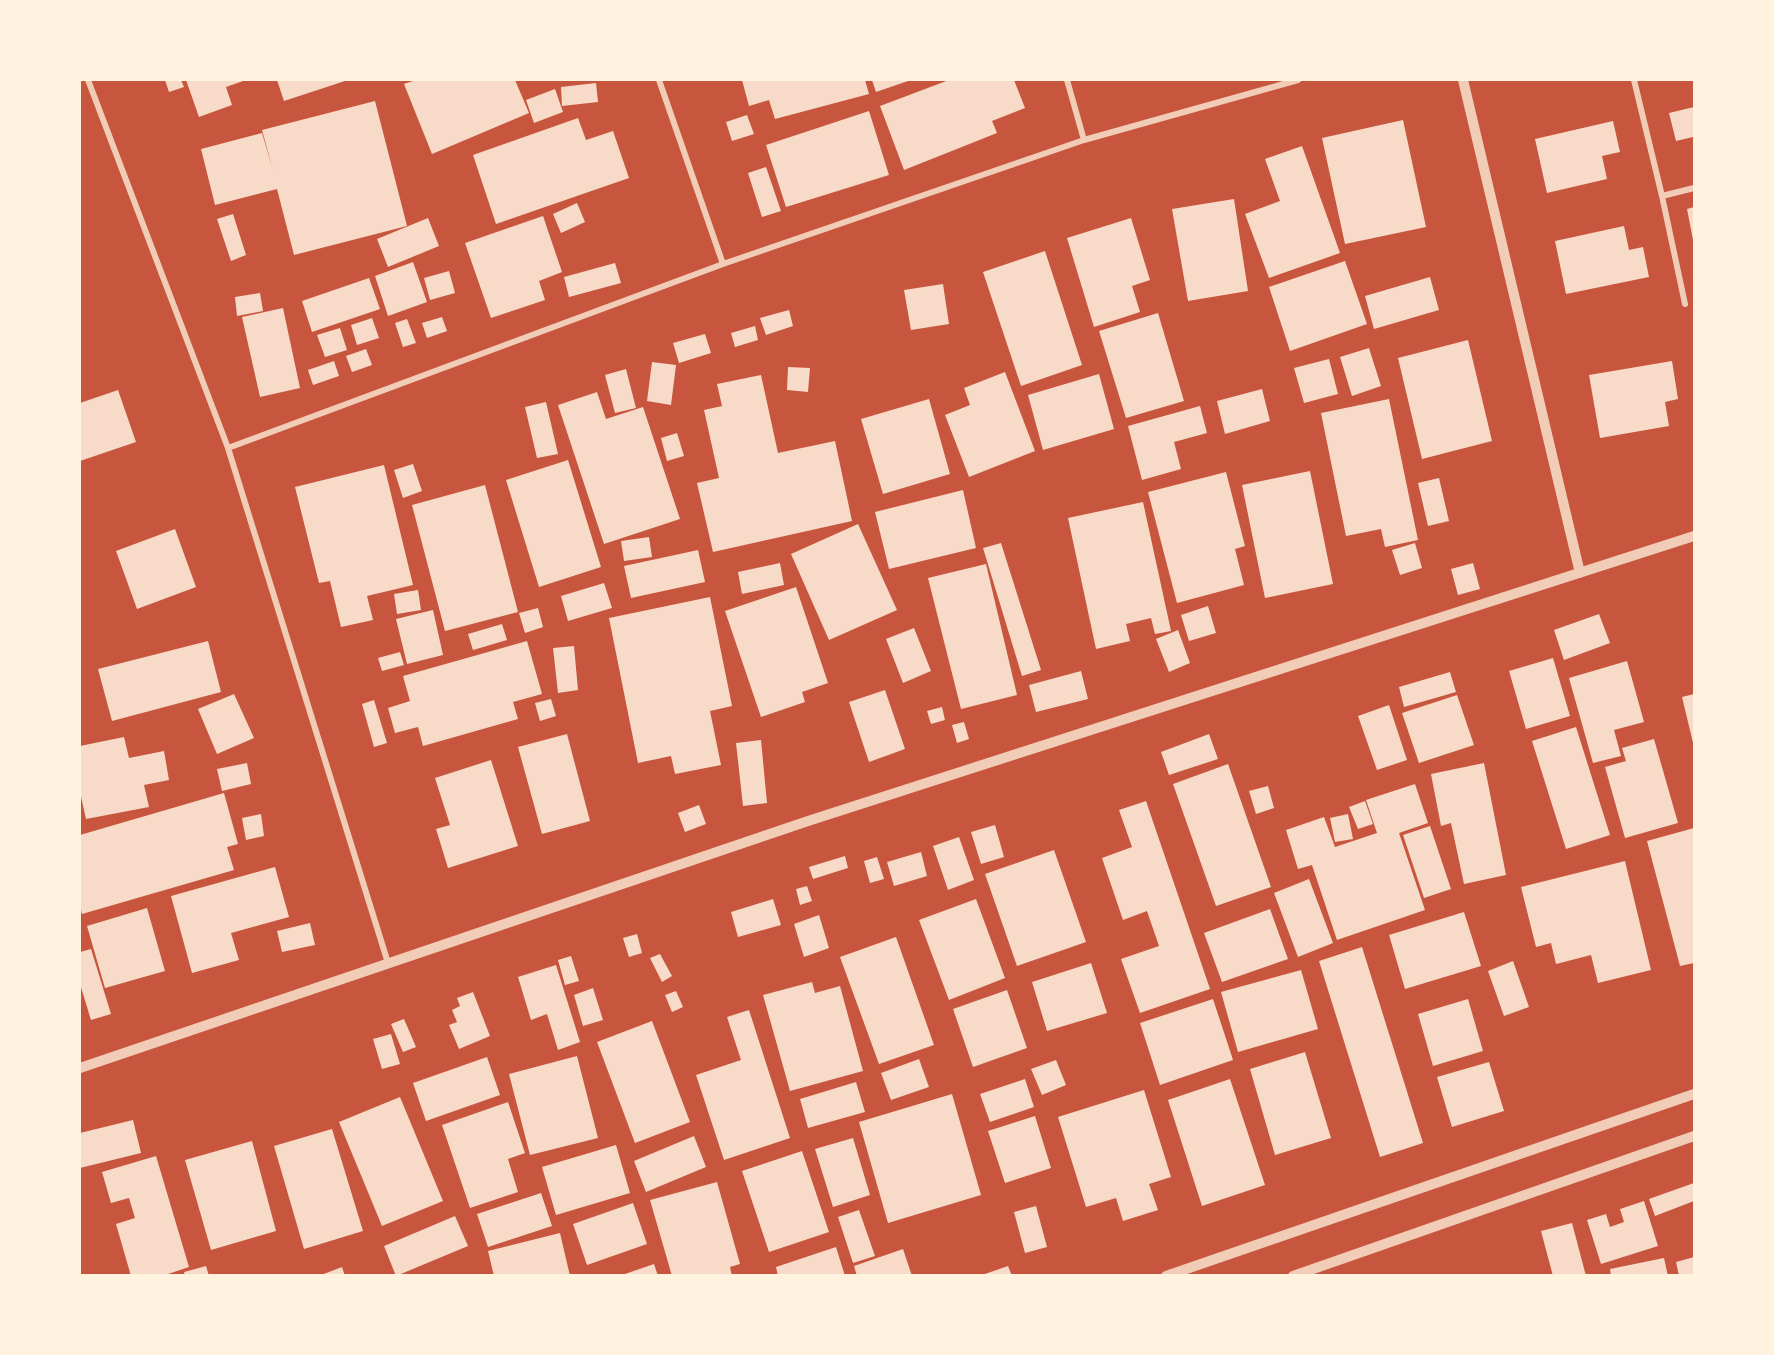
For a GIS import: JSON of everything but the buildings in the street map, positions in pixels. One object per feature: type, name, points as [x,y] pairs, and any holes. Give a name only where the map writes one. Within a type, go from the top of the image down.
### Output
[{"type":"street","points":[[88,80],[228,448],[388,963]]},
{"type":"street","points":[[659,80],[723,264]]},
{"type":"street","points":[[1067,80],[1084,140]]},
{"type":"street","points":[[228,448],[723,264],[1084,140],[1298,80]]},
{"type":"street","points":[[1463,80],[1580,573]]},
{"type":"street","points":[[1634,80],[1662,196],[1684,304]]},
{"type":"street","points":[[1662,196],[1695,188]]},
{"type":"street","points":[[80,1068],[808,820],[1695,536]]},
{"type":"street","points":[[1166,1275],[1695,1094]]},
{"type":"street","points":[[1293,1275],[1695,1136]]}]
